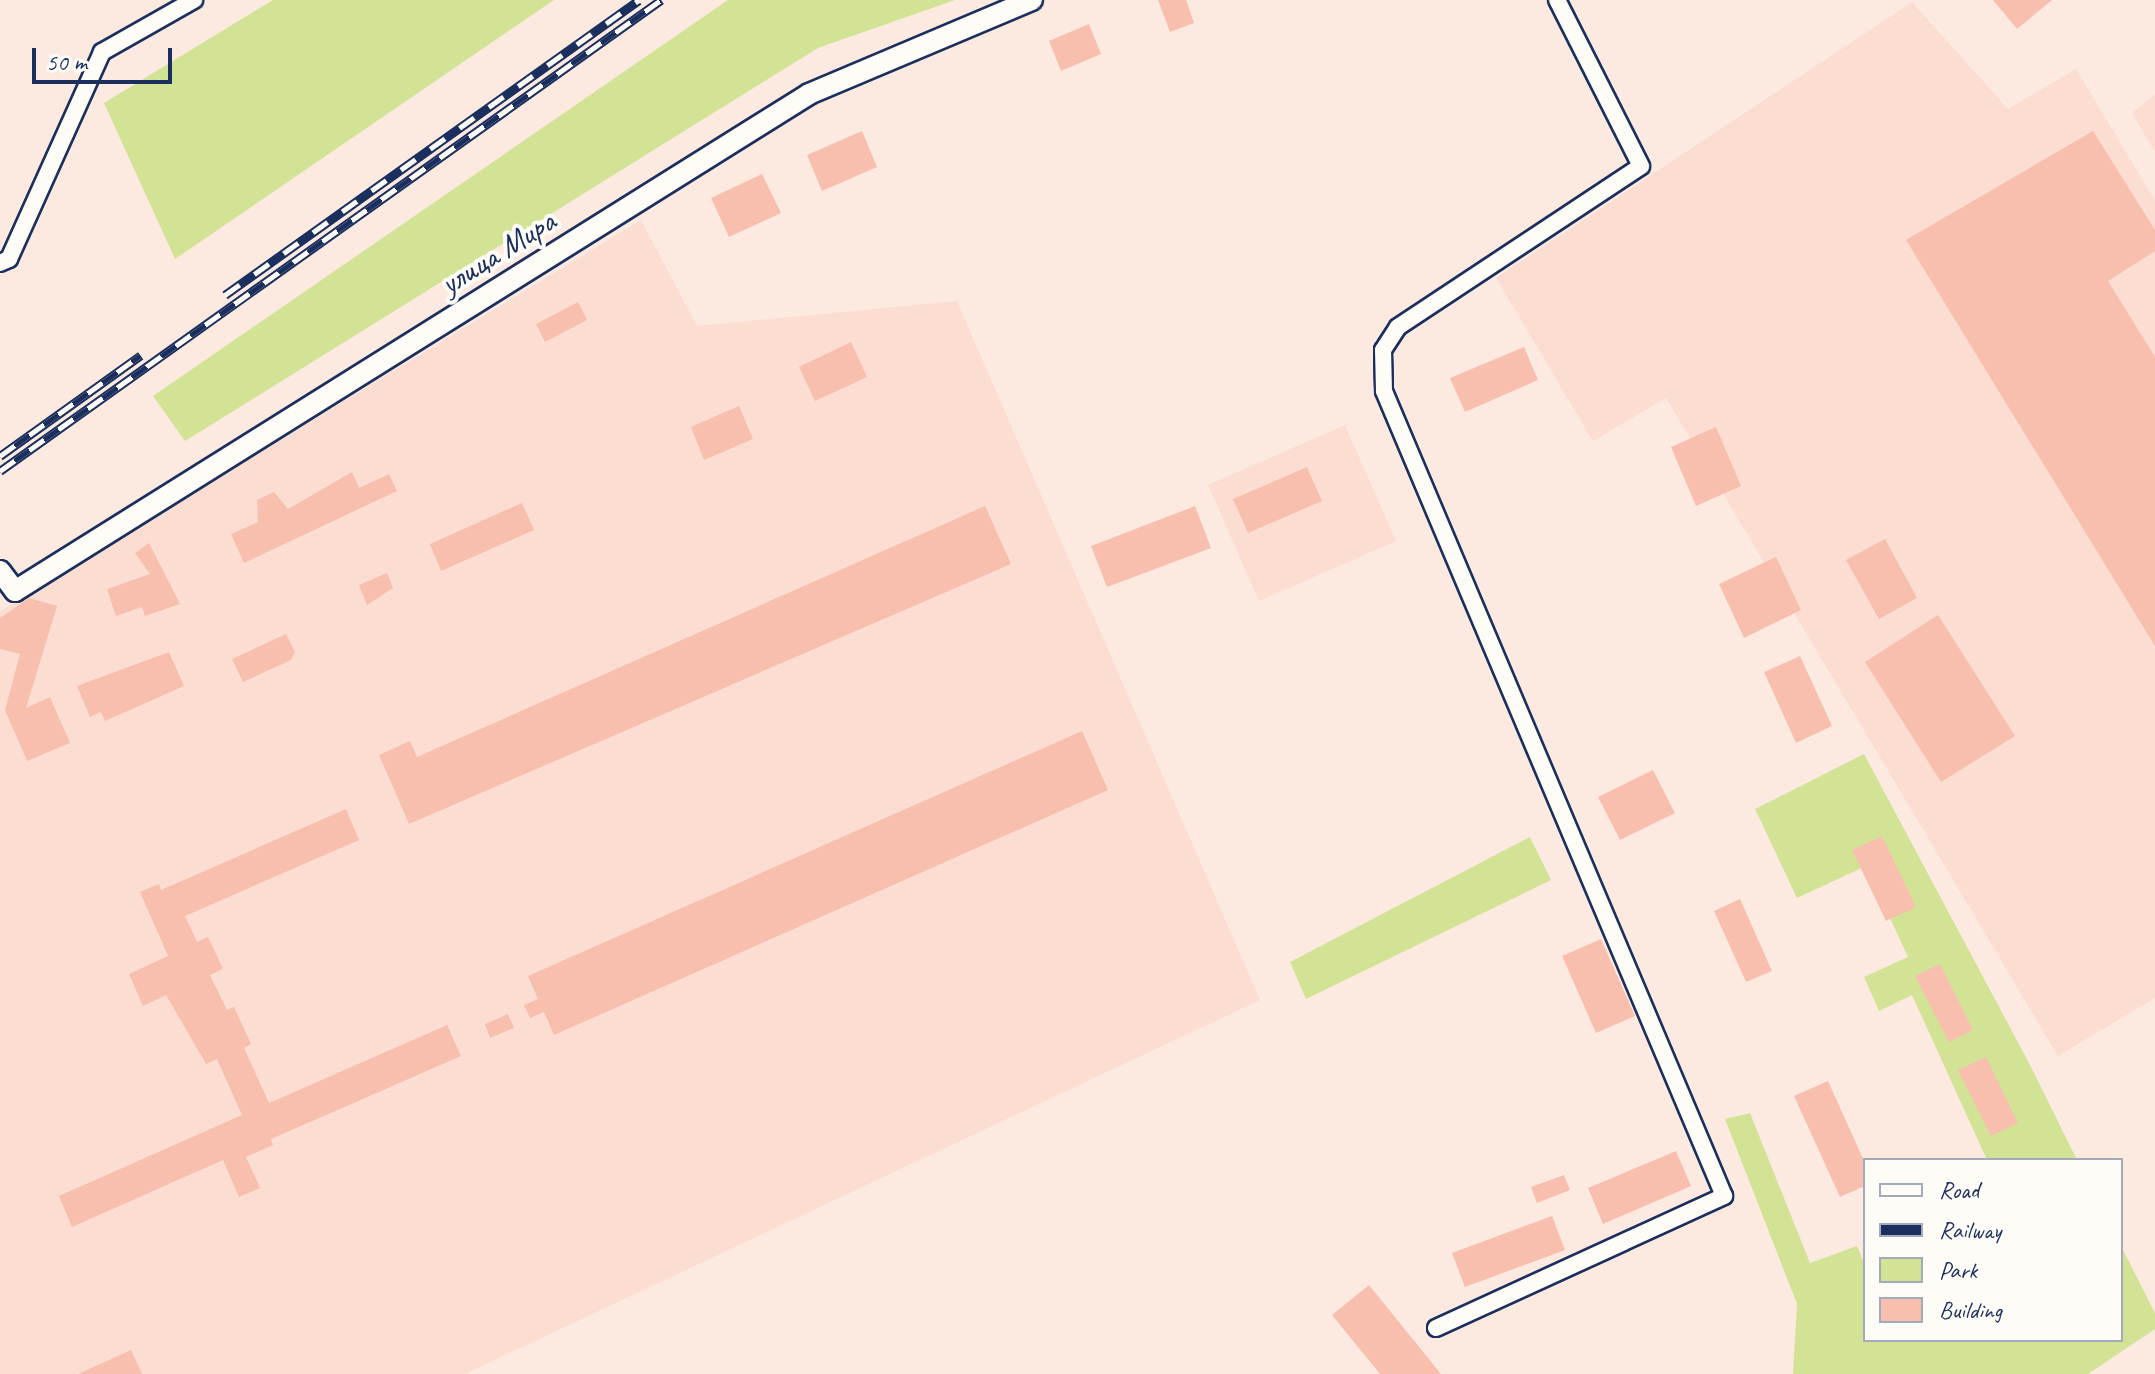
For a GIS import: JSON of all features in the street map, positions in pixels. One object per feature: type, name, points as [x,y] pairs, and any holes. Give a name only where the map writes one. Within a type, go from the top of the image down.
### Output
[{"type":"street","points":[[0,263],[9,259],[102,52],[194,0]]},
{"type":"street","name":"улица Мира","points":[[0,571],[15,591],[809,94],[1032,0]]},
{"type":"street","points":[[1436,1328],[1724,1196],[1384,391],[1383,350],[1398,327],[1641,166],[1557,0]]},
{"type":"shaded area","points":[[1912,2],[2008,109],[2076,69],[2155,201],[2155,998],[2058,1056],[1666,398],[1593,441],[1496,278]]},
{"type":"shaded area","points":[[2155,94],[2155,152],[2132,113]]},
{"type":"shaded area","points":[[641,220],[697,326],[957,301],[1260,1000],[465,1374],[0,1374],[0,611]]},
{"type":"shaded area","points":[[1345,425],[1396,541],[1259,601],[1208,485]]},
{"type":"green space","points":[[273,0],[554,0],[175,259],[104,103]]},
{"type":"green space","points":[[728,0],[955,0],[818,48],[185,441],[153,396]]},
{"type":"green space","points":[[1864,754],[2029,1063],[2076,1158],[1986,1158],[1912,995],[1879,1011],[1864,977],[1908,957],[1866,866],[1797,898],[1755,809]]},
{"type":"green space","points":[[1530,837],[1551,880],[1306,999],[1290,962]]},
{"type":"green space","points":[[1750,1113],[1810,1263],[1857,1246],[1863,1260],[1863,1342],[2123,1342],[2123,1250],[2155,1313],[2155,1329],[2088,1374],[1793,1374],[1797,1304],[1725,1119]]},
{"type":"building","points":[[1158,0],[1186,0],[1194,23],[1170,32]]},
{"type":"building","points":[[1993,0],[2052,0],[2017,29]]},
{"type":"building","points":[[1089,24],[1101,54],[1061,71],[1049,41]]},
{"type":"building","points":[[862,131],[877,167],[822,191],[807,155]]},
{"type":"building","points":[[2093,131],[2155,230],[2155,251],[2108,281],[2155,357],[2155,646],[1906,240]]},
{"type":"building","points":[[762,174],[781,213],[729,237],[711,198]]},
{"type":"building","points":[[578,302],[587,320],[545,342],[536,324]]},
{"type":"building","points":[[851,342],[867,377],[815,401],[799,367]]},
{"type":"building","points":[[1524,347],[1538,380],[1465,412],[1450,378]]},
{"type":"building","points":[[739,406],[753,439],[704,460],[691,427]]},
{"type":"building","points":[[1716,427],[1741,486],[1696,506],[1671,447]]},
{"type":"building","points":[[1307,467],[1322,501],[1248,533],[1233,499]]},
{"type":"building","points":[[352,472],[359,488],[389,474],[397,491],[244,563],[231,534],[258,522],[257,500],[274,492],[288,509]]},
{"type":"building","points":[[522,503],[534,530],[441,571],[430,544]]},
{"type":"building","points":[[985,506],[1011,564],[409,824],[379,755],[410,741],[417,757]]},
{"type":"building","points":[[1195,506],[1211,548],[1107,587],[1091,546]]},
{"type":"building","points":[[1885,539],[1917,598],[1879,619],[1846,560]]},
{"type":"building","points":[[149,543],[180,604],[145,616],[142,607],[116,616],[107,589],[150,574],[135,553]]},
{"type":"building","points":[[1776,557],[1801,610],[1744,638],[1719,584]]},
{"type":"building","points":[[387,573],[393,588],[367,605],[359,585]]},
{"type":"building","points":[[29,598],[57,606],[26,708],[50,697],[70,743],[27,761],[5,710],[20,654],[0,649],[0,618]]},
{"type":"building","points":[[1938,615],[2015,736],[1941,782],[1865,662]]},
{"type":"building","points":[[286,634],[295,652],[291,660],[243,682],[232,659]]},
{"type":"building","points":[[169,652],[184,686],[105,721],[101,712],[90,717],[77,686]]},
{"type":"building","points":[[1800,656],[1832,726],[1796,743],[1764,672]]},
{"type":"building","points":[[1082,731],[1108,790],[554,1035],[544,1012],[530,1018],[524,1005],[538,999],[528,976]]},
{"type":"building","points":[[1653,770],[1675,813],[1620,840],[1598,797]]},
{"type":"building","points":[[346,809],[359,840],[185,916],[197,942],[208,937],[223,969],[210,975],[227,1010],[234,1007],[251,1044],[244,1048],[269,1103],[447,1025],[461,1056],[271,1139],[273,1145],[246,1157],[260,1188],[239,1197],[223,1160],[72,1227],[59,1196],[242,1115],[217,1059],[206,1064],[166,995],[143,1006],[129,974],[168,956],[140,892],[159,884],[161,890]]},
{"type":"building","points":[[1882,836],[1916,907],[1886,921],[1852,850]]},
{"type":"building","points":[[1740,899],[1772,971],[1746,982],[1714,911]]},
{"type":"building","points":[[1601,939],[1635,1016],[1596,1033],[1562,956]]},
{"type":"building","points":[[1940,964],[1973,1030],[1949,1042],[1915,976]]},
{"type":"building","points":[[508,1014],[514,1028],[490,1038],[485,1024]]},
{"type":"building","points":[[1986,1057],[2018,1123],[1991,1136],[1958,1070]]},
{"type":"building","points":[[1828,1081],[1863,1159],[1863,1187],[1840,1197],[1794,1096]]},
{"type":"building","points":[[1676,1151],[1691,1186],[1603,1224],[1588,1188]]},
{"type":"building","points":[[1564,1175],[1570,1190],[1537,1203],[1531,1187]]},
{"type":"building","points":[[1552,1216],[1565,1250],[1465,1287],[1452,1253]]},
{"type":"building","points":[[1369,1285],[1441,1374],[1380,1374],[1332,1315]]},
{"type":"building","points":[[131,1350],[142,1374],[78,1374]]},
{"type":"railway","points":[[225,295],[639,0]]},
{"type":"railway","points":[[0,471],[661,0]]},
{"type":"railway","points":[[0,456],[141,355]]}]
